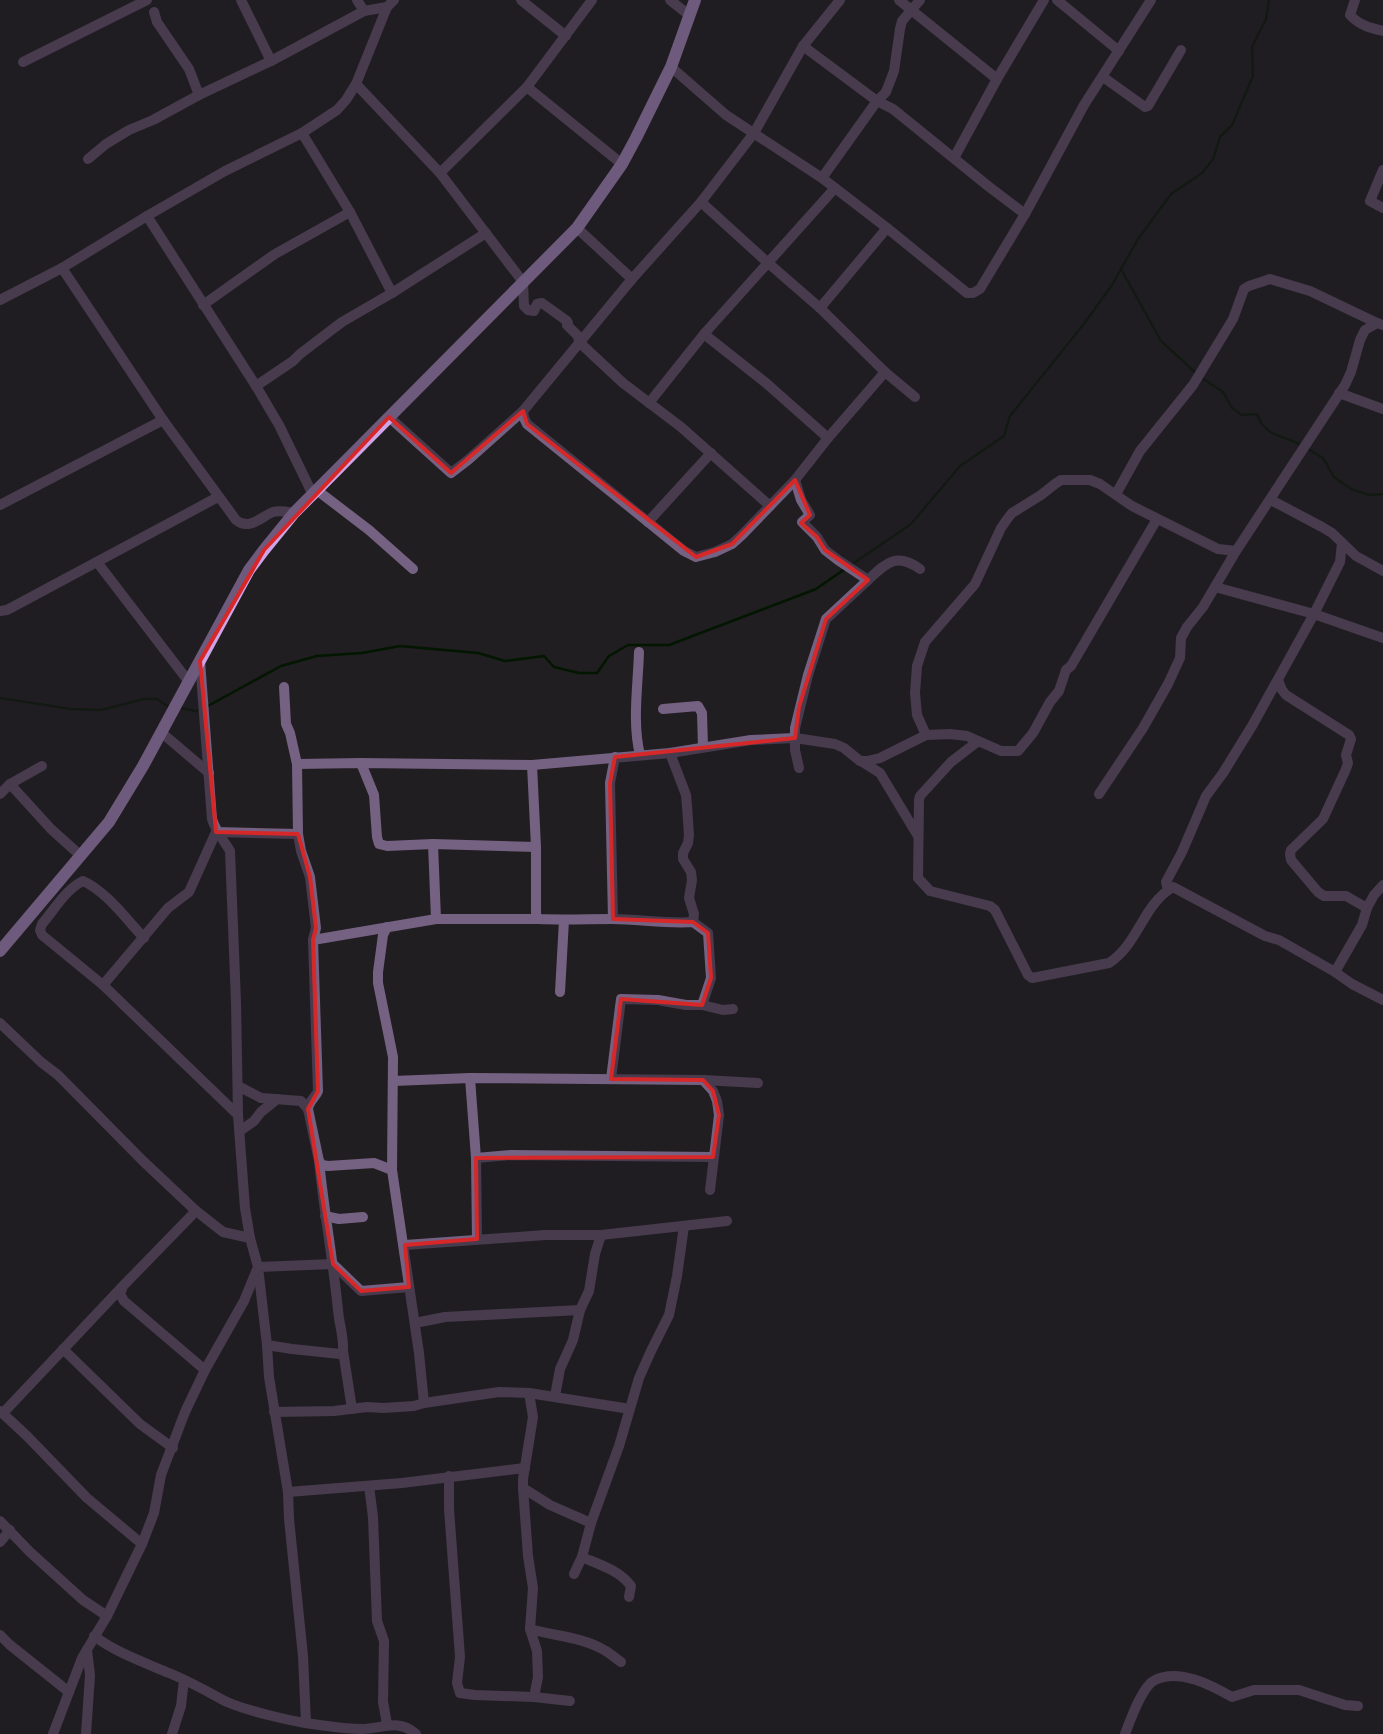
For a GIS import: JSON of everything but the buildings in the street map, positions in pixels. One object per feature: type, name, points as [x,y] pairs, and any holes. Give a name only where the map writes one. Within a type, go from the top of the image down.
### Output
[{"type":"main road","points":[[1,946],[59,882],[109,822],[162,733],[249,570],[264,550],[294,513],[577,228],[622,164],[636,138],[670,67],[695,0]]},
{"type":"street","points":[[23,62],[147,0]]},
{"type":"street","points":[[241,0],[271,60]]},
{"type":"street","points":[[357,0],[364,11]]},
{"type":"street","points":[[521,0],[566,36]]},
{"type":"street","points":[[440,174],[527,87],[592,0]]},
{"type":"street","points":[[670,0],[689,15]]},
{"type":"street","points":[[389,417],[451,473],[523,411],[632,279],[701,202],[754,133],[803,46],[840,0]]},
{"type":"street","points":[[899,0],[997,79]]},
{"type":"street","points":[[822,178],[877,101],[886,92],[894,71],[902,21],[920,0]]},
{"type":"street","points":[[954,158],[997,79],[1044,0]]},
{"type":"street","points":[[1057,0],[1119,51]]},
{"type":"street","points":[[670,67],[726,114],[822,178],[968,293],[973,293],[980,289],[1025,214],[1084,105],[1151,0]]},
{"type":"street","points":[[1355,0],[1350,15],[1355,21],[1370,28],[1383,31]]},
{"type":"street","points":[[88,159],[106,144],[129,130],[153,120],[364,11],[390,4]]},
{"type":"street","points":[[0,300],[62,268],[225,170],[302,133],[337,110],[356,84],[390,4]]},
{"type":"street","points":[[154,12],[157,22],[189,69],[199,95]]},
{"type":"street","points":[[803,46],[877,101],[893,109],[1025,214]]},
{"type":"street","points":[[1103,77],[1145,107],[1148,106],[1181,50]]},
{"type":"street","points":[[356,84],[440,174],[486,233],[523,282],[524,306],[534,312],[537,304],[542,303],[567,320],[567,325],[578,336],[580,342],[623,383],[681,427],[770,506]]},
{"type":"street","points":[[527,87],[622,164]]},
{"type":"street","points":[[302,133],[350,212],[392,293]]},
{"type":"street","points":[[1383,170],[1370,201],[1383,208]]},
{"type":"street","points":[[649,402],[704,334],[835,188]]},
{"type":"street","points":[[701,202],[820,308],[885,372],[915,397]]},
{"type":"street","points":[[203,305],[275,254],[350,212]]},
{"type":"street","points":[[147,216],[256,386],[315,493],[369,530],[413,569]]},
{"type":"street","points":[[577,228],[632,279]]},
{"type":"street","points":[[820,308],[887,228]]},
{"type":"street","points":[[256,386],[293,361],[330,330],[486,233]]},
{"type":"street","points":[[62,268],[163,420],[236,520],[240,524],[254,522],[273,512],[294,513]]},
{"type":"street","points":[[1116,494],[1140,451],[1193,385],[1233,319],[1244,289],[1270,279],[1310,291],[1380,324]]},
{"type":"street","points":[[1099,794],[1143,728],[1168,684],[1180,658],[1181,638],[1187,627],[1203,607],[1236,551],[1339,393],[1351,372],[1360,340],[1365,330],[1380,324]]},
{"type":"street","points":[[704,334],[766,383],[828,438]]},
{"type":"street","points":[[523,411],[527,424],[684,551],[696,557],[715,552],[732,544],[795,480],[828,438],[885,372]]},
{"type":"street","points":[[1339,393],[1383,409]]},
{"type":"street","points":[[2,500],[163,420]]},
{"type":"street","points":[[648,522],[711,453]]},
{"type":"street","points":[[795,480],[801,500],[810,515],[802,522],[818,537],[825,550],[868,580]]},
{"type":"street","points":[[926,735],[917,715],[915,693],[917,666],[922,648],[929,636],[938,629],[956,604],[976,584],[1001,528],[1012,513],[1042,495],[1061,480],[1090,480],[1116,494],[1132,506],[1218,549],[1236,551]]},
{"type":"street","points":[[0,611],[7,610],[218,497]]},
{"type":"street","points":[[1271,500],[1322,527],[1356,556],[1383,571]]},
{"type":"street","points":[[860,761],[880,758],[926,735],[950,734],[967,736],[1001,751],[1018,751],[1033,733],[1050,702],[1059,691],[1066,670],[1071,666],[1157,519]]},
{"type":"street","points":[[1168,890],[1166,882],[1182,852],[1206,796],[1223,774],[1314,614],[1340,562],[1342,543]]},
{"type":"street","points":[[799,768],[795,750],[794,728],[826,619],[886,563],[893,560],[901,561],[920,569]]},
{"type":"street","points":[[97,562],[189,682]]},
{"type":"street","points":[[1215,587],[1314,614],[1383,638]]},
{"type":"street","points":[[640,652],[636,716],[637,742],[640,755]]},
{"type":"street","points":[[200,661],[212,819],[216,832],[225,841],[230,851],[238,1115],[245,1208],[250,1238],[258,1267],[268,1345],[268,1377],[288,1492],[303,1656],[306,1723]]},
{"type":"street","points":[[1278,680],[1286,694],[1349,735],[1351,739],[1346,755],[1348,763],[1327,811],[1318,825],[1291,850],[1291,860],[1318,892],[1324,896],[1346,896],[1367,908]]},
{"type":"street","points":[[238,1086],[261,1098],[306,1104],[316,1097],[318,1091],[313,940],[316,928],[310,877],[301,851],[298,834],[296,764],[290,733],[286,724],[284,687]]},
{"type":"street","points":[[663,709],[698,706],[702,713],[703,748]]},
{"type":"street","points":[[162,733],[208,773]]},
{"type":"street","points":[[296,764],[532,764],[670,753],[751,740],[795,738],[835,744],[844,748],[860,761],[880,773],[918,837]]},
{"type":"street","points":[[977,742],[951,762],[920,796],[918,878],[930,891],[990,906],[994,910],[1028,975],[1032,978],[1109,963],[1127,947],[1152,907],[1173,887],[1265,936],[1279,940],[1335,972],[1352,984],[1383,1000]]},
{"type":"street","points":[[670,753],[686,795],[690,835],[683,853],[691,872],[692,880],[689,898],[694,914],[693,922]]},
{"type":"street","points":[[613,919],[610,783],[615,757]]},
{"type":"street","points":[[361,763],[374,795],[379,844],[387,846],[433,844],[536,847]]},
{"type":"street","points":[[532,764],[536,847],[536,915],[539,919]]},
{"type":"street","points":[[0,794],[10,784],[42,766]]},
{"type":"street","points":[[10,784],[51,829],[81,856]]},
{"type":"street","points":[[216,832],[298,834]]},
{"type":"street","points":[[103,985],[168,908],[190,892],[216,832]]},
{"type":"street","points":[[433,844],[436,919]]},
{"type":"street","points":[[144,938],[110,902],[90,884],[83,881],[69,892],[42,924],[40,930],[42,935],[103,985],[238,1115]]},
{"type":"street","points":[[59,882],[69,892]]},
{"type":"street","points":[[1335,972],[1362,925],[1367,908],[1379,897],[1383,885]]},
{"type":"street","points":[[313,940],[436,919],[613,919],[678,923],[693,922],[708,933],[710,946],[711,978],[702,1005]]},
{"type":"street","points":[[560,992],[564,920]]},
{"type":"street","points":[[387,928],[383,935],[378,983],[381,1004],[391,1040],[393,1081],[392,1170],[405,1245],[424,1403]]},
{"type":"street","points":[[611,1079],[621,999],[658,1000],[733,1010]]},
{"type":"street","points":[[0,1022],[41,1062],[58,1075],[143,1161],[195,1210],[223,1232],[250,1238]]},
{"type":"street","points":[[393,1081],[470,1078],[703,1080],[758,1083]]},
{"type":"street","points":[[470,1078],[476,1158],[477,1239]]},
{"type":"street","points":[[703,1080],[713,1091],[719,1115],[710,1190]]},
{"type":"street","points":[[240,1131],[254,1121],[261,1112],[277,1099]]},
{"type":"street","points":[[306,1104],[319,1161],[352,1409]]},
{"type":"street","points":[[476,1158],[512,1155],[713,1157]]},
{"type":"street","points":[[319,1161],[322,1165],[328,1166],[374,1163],[392,1170]]},
{"type":"street","points":[[142,1544],[87,1498],[1,1412],[195,1210]]},
{"type":"street","points":[[325,1216],[339,1219],[363,1217]]},
{"type":"street","points":[[405,1245],[545,1235],[601,1235],[727,1221]]},
{"type":"street","points":[[574,1574],[582,1557],[590,1523],[612,1465],[639,1378],[669,1315],[684,1226]]},
{"type":"street","points":[[554,1396],[560,1369],[573,1340],[580,1310],[589,1291],[595,1254],[601,1235]]},
{"type":"street","points":[[258,1267],[333,1264],[361,1291],[409,1287]]},
{"type":"street","points":[[53,1734],[87,1650],[107,1616],[142,1544],[154,1513],[162,1475],[184,1412],[244,1300],[258,1267]]},
{"type":"street","points":[[123,1286],[120,1294],[124,1301],[205,1370]]},
{"type":"street","points":[[414,1323],[445,1317],[580,1310]]},
{"type":"street","points":[[268,1345],[303,1351],[340,1354],[343,1352]]},
{"type":"street","points":[[63,1349],[140,1424],[172,1448]]},
{"type":"street","points":[[274,1412],[318,1412],[367,1406],[383,1408],[414,1406],[499,1392],[554,1396],[630,1409]]},
{"type":"street","points":[[529,1393],[533,1417],[523,1488],[528,1556],[533,1588],[530,1629],[537,1651],[538,1677],[534,1696]]},
{"type":"street","points":[[288,1492],[369,1486],[525,1468]]},
{"type":"street","points":[[449,1476],[449,1509],[460,1656],[457,1683],[460,1693],[534,1696],[570,1701]]},
{"type":"street","points":[[369,1486],[373,1517],[377,1621],[384,1641],[383,1702],[387,1724]]},
{"type":"street","points":[[523,1488],[550,1505],[590,1523]]},
{"type":"street","points":[[0,1521],[30,1552],[77,1594],[107,1616]]},
{"type":"street","points":[[0,1542],[10,1530]]},
{"type":"street","points":[[582,1557],[611,1569],[624,1577],[631,1586],[629,1597]]},
{"type":"street","points":[[530,1629],[592,1644],[604,1649],[621,1662]]},
{"type":"street","points":[[0,1635],[69,1692]]},
{"type":"street","points":[[94,1636],[111,1649],[184,1680],[229,1702],[250,1709],[335,1731],[364,1729],[387,1724],[410,1728],[416,1734]]},
{"type":"street","points":[[86,1734],[90,1675],[87,1650]]},
{"type":"street","points":[[1126,1734],[1138,1703],[1148,1686],[1154,1680],[1171,1677],[1184,1677],[1200,1682],[1232,1697],[1254,1690],[1299,1690],[1345,1705],[1358,1706]]},
{"type":"street","points":[[172,1734],[181,1706],[184,1680]]},
{"type":"highlighted area","points":[[523,411],[527,424],[696,557],[732,544],[795,480],[810,515],[801,523],[817,537],[825,550],[868,580],[826,619],[799,707],[795,738],[615,757],[610,783],[613,919],[693,922],[708,933],[711,978],[702,1005],[621,999],[611,1079],[703,1080],[713,1091],[719,1115],[713,1157],[476,1158],[477,1239],[405,1245],[409,1287],[361,1291],[333,1264],[308,1109],[318,1091],[313,940],[316,928],[310,877],[298,834],[216,832],[200,661],[264,550],[389,417],[451,473]]},
{"type":"waterway","points":[[851,565],[911,524],[960,466],[1004,436],[1010,416],[1083,325],[1112,285],[1138,239],[1171,194],[1202,173],[1213,159],[1220,137],[1232,125],[1253,76],[1252,47],[1266,19],[1269,0]]},
{"type":"waterway","points":[[1121,269],[1161,341],[1196,373]]},
{"type":"waterway","points":[[1202,378],[1223,392],[1232,408],[1242,415],[1257,414],[1265,428],[1270,432],[1303,446]]},
{"type":"waterway","points":[[1308,449],[1323,458],[1334,477],[1351,489],[1369,495],[1383,494]]},
{"type":"waterway","points":[[206,707],[281,666],[317,656],[362,653],[400,646],[478,653],[505,661],[544,656],[554,667],[579,673],[597,673],[609,656],[628,645],[669,645],[816,589],[845,569]]},
{"type":"waterway","points":[[0,698],[71,709],[101,710],[144,699],[157,699],[169,707]]},
{"type":"waterway","points":[[180,708],[196,711],[201,709]]}]
